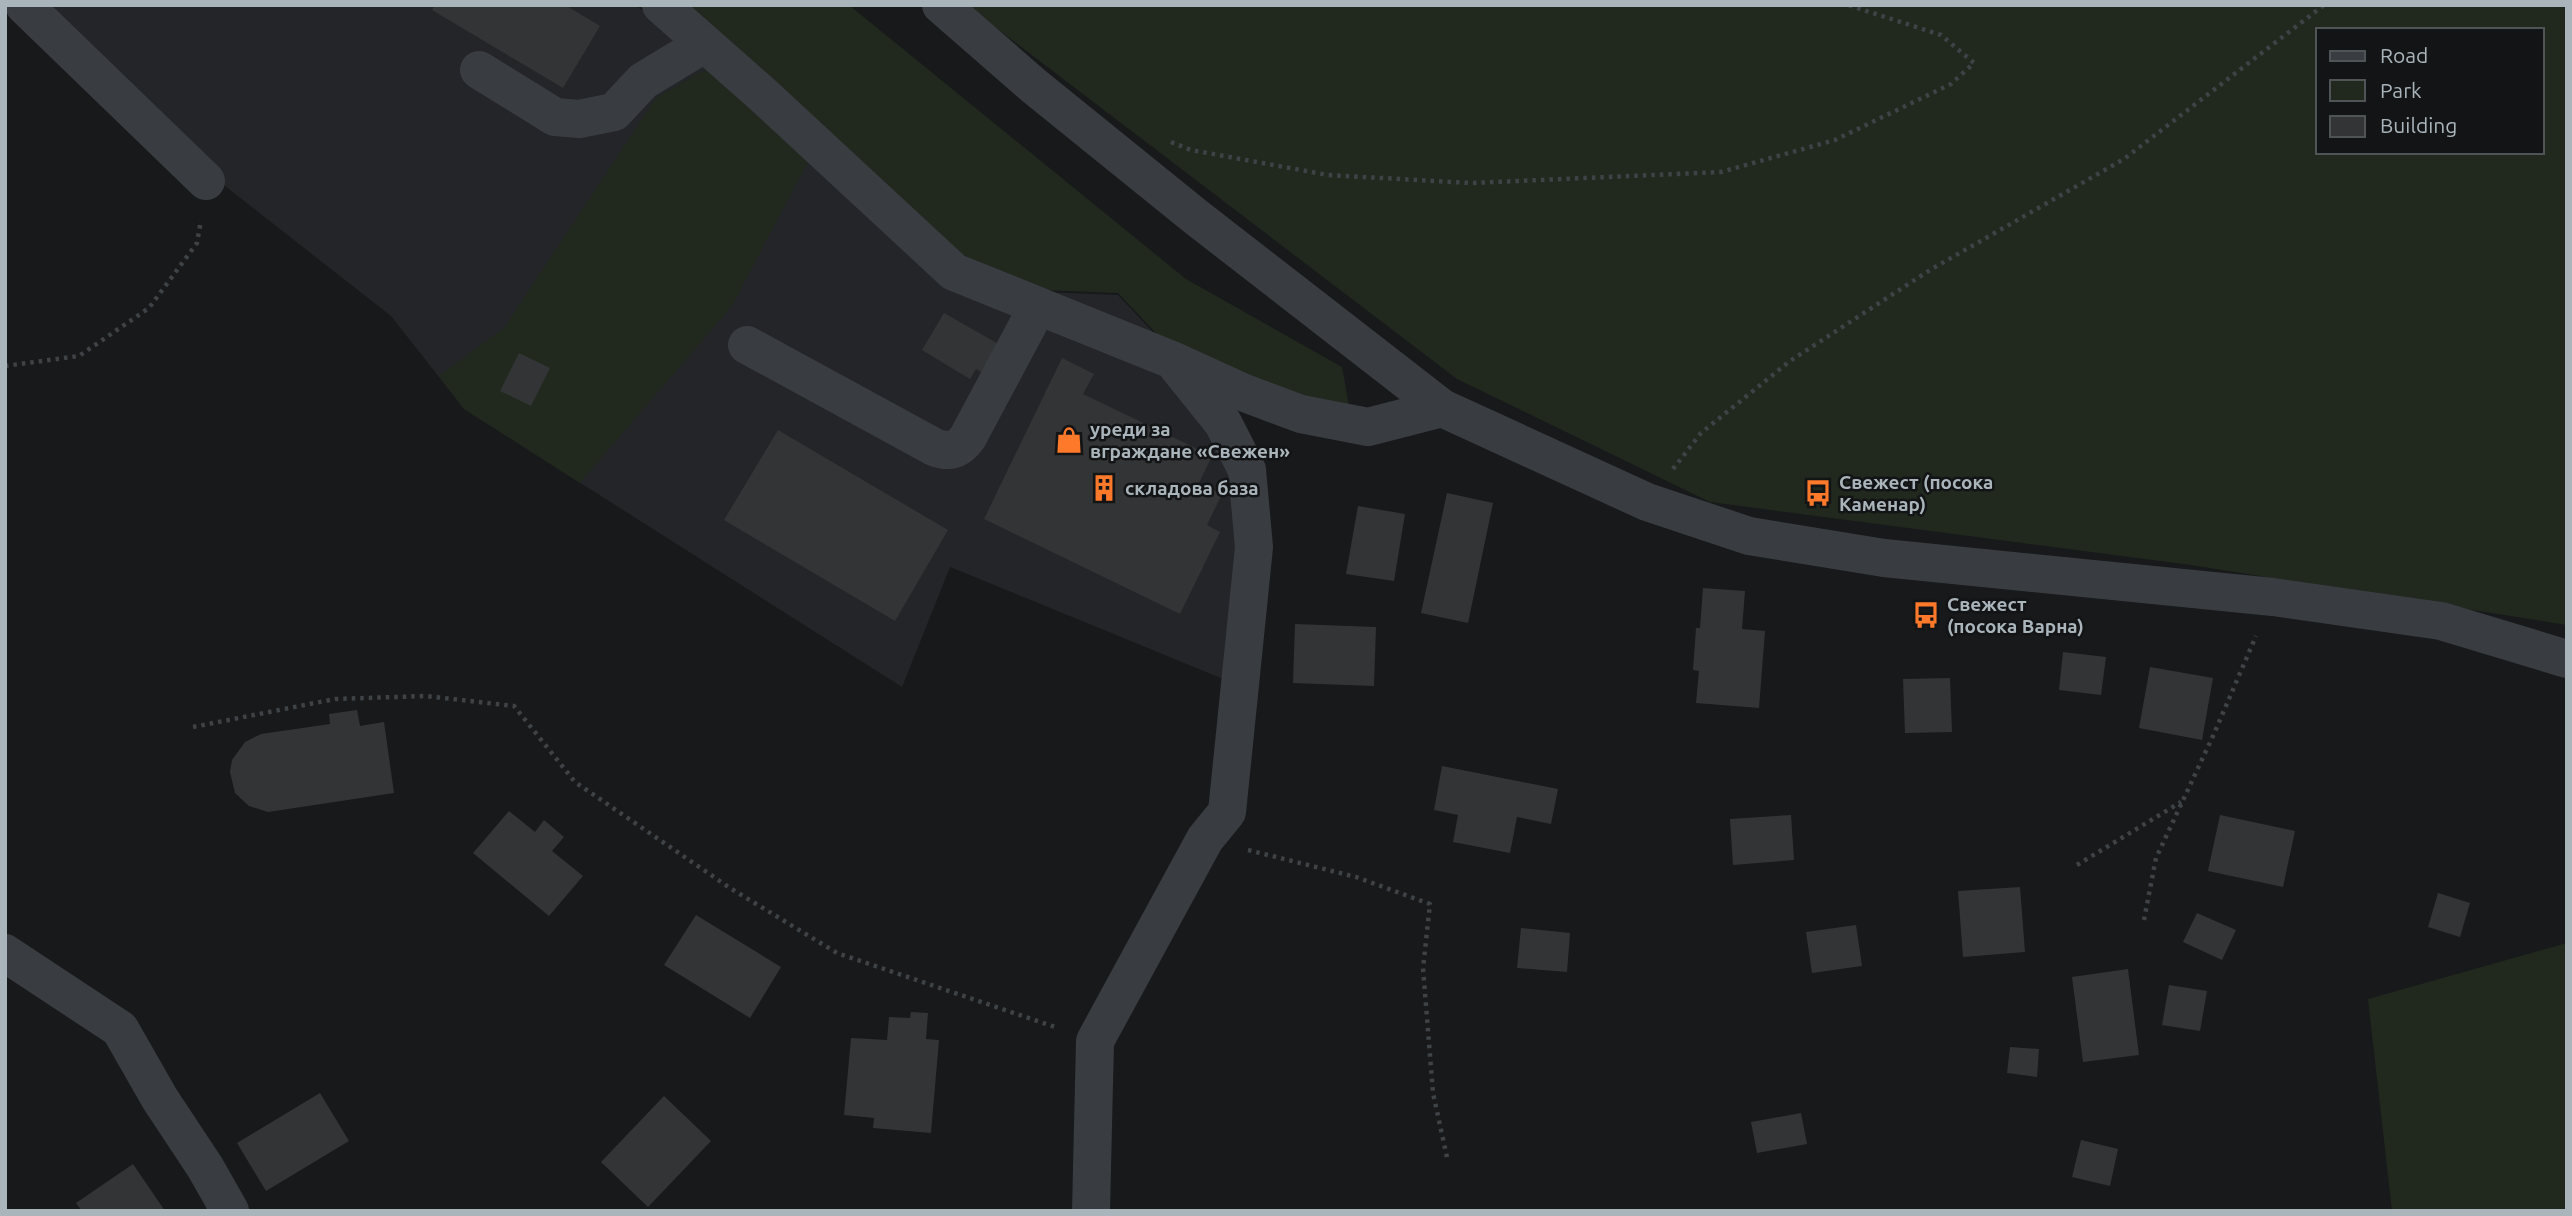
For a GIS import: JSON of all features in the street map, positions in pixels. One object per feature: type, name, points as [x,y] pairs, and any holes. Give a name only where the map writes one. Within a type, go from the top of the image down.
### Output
[{"type":"street","points":[[24,5],[206,181]]},
{"type":"street","points":[[660,5],[763,94],[954,272],[1301,414],[1368,427],[1442,408]]},
{"type":"street","points":[[941,5],[1034,86],[1196,217],[1442,408],[1647,502],[1749,536],[1884,558],[2273,597],[2441,621],[2567,659]]},
{"type":"street","points":[[479,70],[555,117],[579,119],[614,112],[643,81],[704,44]]},
{"type":"street","points":[[747,345],[934,447],[950,451],[957,449],[968,437],[1038,306]]},
{"type":"street","points":[[1091,1211],[1095,1041],[1205,839],[1227,812],[1254,547],[1247,470],[1223,422],[1172,360]]},
{"type":"street","points":[[5,953],[120,1029],[160,1100],[205,1167],[230,1211]]},
{"type":"path","points":[[1167,140],[1191,150],[1328,175],[1471,183],[1721,172],[1835,140],[1951,84],[1974,63],[1941,35],[1848,5]]},
{"type":"path","points":[[1647,502],[1701,433],[1790,361],[1930,270],[2124,159],[2324,5]]},
{"type":"path","points":[[5,366],[79,356],[149,308],[197,243],[206,181]]},
{"type":"path","points":[[2144,920],[2156,858],[2273,597]]},
{"type":"path","points":[[193,727],[335,699],[426,696],[514,706],[575,782],[730,888],[837,953],[1095,1041]]},
{"type":"path","points":[[2077,865],[2183,802]]},
{"type":"path","points":[[1227,812],[1227,833],[1244,849],[1356,877],[1430,904],[1423,968],[1433,1093],[1448,1163]]},
{"type":"shaded area","points":[[35,5],[636,5],[684,44],[944,288],[1118,295],[1220,403],[1237,472],[1238,685],[950,567],[902,687],[464,409],[391,316],[216,179]]},
{"type":"green space","points":[[638,5],[849,5],[1186,279],[1342,367],[1350,411],[1221,402],[1118,293],[944,286],[809,160],[732,306],[580,483],[464,409],[439,376],[504,328],[656,98],[697,74],[712,69],[685,42]]},
{"type":"green space","points":[[966,5],[2567,5],[2567,625],[2191,565],[1710,502],[1457,379]]},
{"type":"green space","points":[[2567,943],[2567,1211],[2392,1211],[2368,999]]},
{"type":"building","points":[[435,5],[565,5],[600,26],[563,88],[432,10]]},
{"type":"building","points":[[944,313],[1002,346],[985,374],[976,369],[970,379],[922,350]]},
{"type":"building","points":[[519,353],[550,368],[531,406],[500,391]]},
{"type":"building","name":"складова база","points":[[1062,358],[1094,374],[1083,394],[1212,456],[1199,483],[1222,494],[1207,525],[1220,532],[1180,614],[984,519]]},
{"type":"building","points":[[778,430],[948,530],[895,621],[724,520]]},
{"type":"building","points":[[1447,493],[1493,503],[1468,623],[1421,613]]},
{"type":"building","points":[[1358,506],[1405,514],[1394,581],[1346,574]]},
{"type":"building","points":[[1703,588],[1745,591],[1742,629],[1765,631],[1759,708],[1696,703],[1699,671],[1693,670],[1696,628],[1700,628]]},
{"type":"building","points":[[1295,624],[1376,627],[1374,686],[1293,683]]},
{"type":"building","points":[[2063,652],[2106,657],[2101,695],[2059,690]]},
{"type":"building","points":[[2150,667],[2213,678],[2202,740],[2139,728]]},
{"type":"building","points":[[1950,678],[1952,732],[1905,733],[1903,679]]},
{"type":"building","points":[[357,710],[360,726],[384,722],[394,793],[268,812],[249,806],[235,793],[230,772],[232,760],[245,742],[261,734],[330,724],[329,714]]},
{"type":"building","points":[[1442,766],[1558,789],[1551,824],[1517,817],[1510,853],[1453,842],[1458,815],[1434,810]]},
{"type":"building","points":[[509,811],[535,832],[544,820],[564,837],[552,851],[583,876],[549,916],[473,853]]},
{"type":"building","points":[[1791,815],[1794,860],[1733,865],[1730,819]]},
{"type":"building","points":[[2220,815],[2295,831],[2283,887],[2208,871]]},
{"type":"building","points":[[2020,887],[2025,952],[1963,957],[1958,891]]},
{"type":"building","points":[[2438,893],[2470,903],[2460,937],[2428,927]]},
{"type":"building","points":[[2197,913],[2236,930],[2222,960],[2183,942]]},
{"type":"building","points":[[696,915],[781,967],[750,1018],[664,965]]},
{"type":"building","points":[[1856,925],[1862,966],[1812,973],[1806,932]]},
{"type":"building","points":[[1521,928],[1570,933],[1567,972],[1517,968]]},
{"type":"building","points":[[2128,969],[2139,1055],[2083,1062],[2072,977]]},
{"type":"building","points":[[2169,985],[2207,991],[2200,1031],[2162,1025]]},
{"type":"building","points":[[911,1012],[928,1013],[926,1039],[939,1040],[931,1133],[873,1128],[874,1118],[844,1115],[851,1038],[887,1040],[889,1017],[910,1018]]},
{"type":"building","points":[[2010,1047],[2039,1049],[2037,1077],[2007,1073]]},
{"type":"building","points":[[320,1093],[349,1141],[266,1191],[237,1143]]},
{"type":"building","points":[[664,1096],[711,1141],[648,1207],[601,1162]]},
{"type":"building","points":[[1801,1113],[1807,1144],[1757,1153],[1751,1122]]},
{"type":"building","points":[[2081,1140],[2118,1149],[2110,1186],[2072,1177]]},
{"type":"building","points":[[133,1164],[165,1211],[82,1211],[76,1203]]},
{"type":"place","name":"уреди за вграждане «Свежен»","points":[[1069,440]]},
{"type":"place","name":"складова база","points":[[1104,488]]},
{"type":"place","name":"Свежест (посока Каменар)","points":[[1818,493]]},
{"type":"place","name":"Свежест (посока Варна)","points":[[1926,615]]}]
